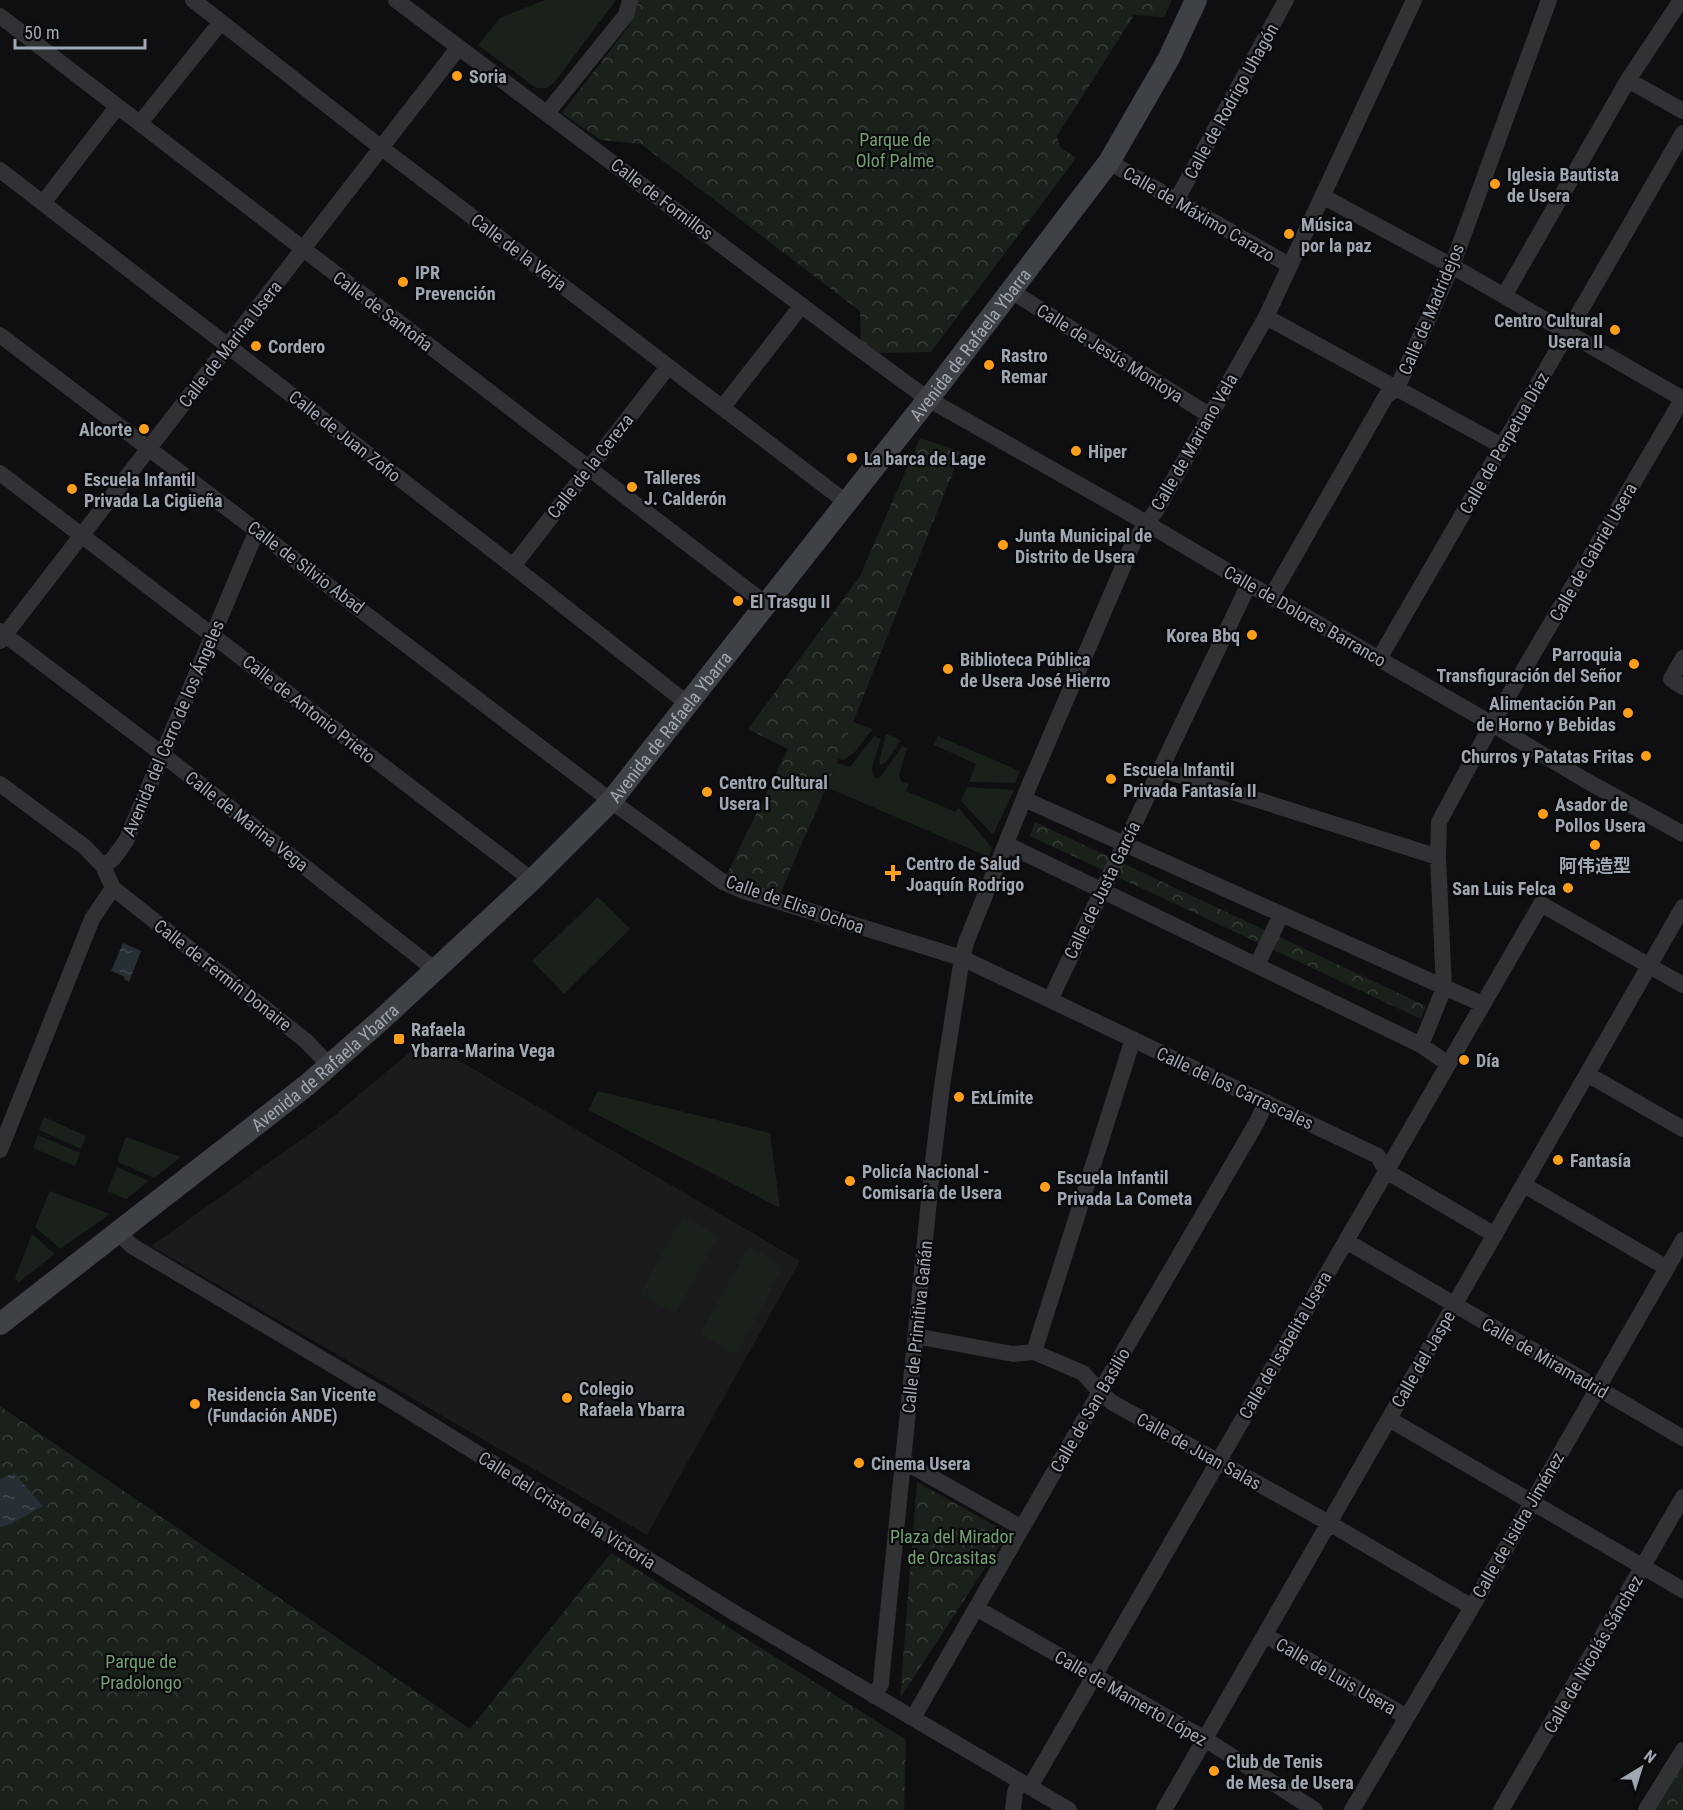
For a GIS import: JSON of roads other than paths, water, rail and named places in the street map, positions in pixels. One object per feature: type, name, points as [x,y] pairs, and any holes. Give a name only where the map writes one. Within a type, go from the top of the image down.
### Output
[{"type":"main road","name":"Avenida de Rafaela Ybarra","points":[[0,1324],[307,1084],[381,1020],[532,880],[612,801],[928,399],[1109,162],[1169,58],[1196,0]]},
{"type":"street","name":"Calle de la Verja","points":[[193,0],[846,502]]},
{"type":"street","name":"Calle de Fornillos","points":[[396,0],[928,399]]},
{"type":"street","points":[[548,113],[626,15],[630,0]]},
{"type":"street","name":"Calle de Rodrigo Uhagón","points":[[1176,201],[1286,0]]},
{"type":"street","name":"Calle de Mariano Vela","points":[[962,958],[967,940],[1024,799],[1134,541],[1147,523],[1266,317],[1414,0]]},
{"type":"street","name":"Calle de Madridejos","points":[[1271,597],[1386,396],[1397,388],[1452,266],[1549,0]]},
{"type":"street","points":[[1504,296],[1628,80],[1681,0]]},
{"type":"street","name":"Calle de Santoña","points":[[0,16],[767,605]]},
{"type":"street","points":[[140,123],[221,22]]},
{"type":"street","name":"Calle de Marina Usera","points":[[2,636],[459,47]]},
{"type":"street","points":[[1628,80],[1683,111]]},
{"type":"street","points":[[43,202],[117,107]]},
{"type":"street","name":"Calle de Perpetua Díaz","points":[[1379,659],[1683,133]]},
{"type":"street","name":"Calle de Máximo Carazo","points":[[1109,162],[1289,265]]},
{"type":"street","name":"Calle de Juan Zofio","points":[[0,170],[688,704]]},
{"type":"street","points":[[1322,196],[1452,266],[1683,399]]},
{"type":"street","name":"Calle de Jesús Montoya","points":[[1011,291],[1209,415]]},
{"type":"street","points":[[722,408],[802,305]]},
{"type":"street","points":[[1266,317],[1502,447]]},
{"type":"street","name":"Calle de Silvio Abad","points":[[0,335],[612,801]]},
{"type":"street","name":"Calle de la Cereza","points":[[513,566],[668,367]]},
{"type":"street","name":"Calle de Dolores Barranco","points":[[928,399],[1147,523],[1585,780],[1683,834]]},
{"type":"street","name":"Calle de Gabriel Usera","points":[[1421,1045],[1444,988],[1438,857],[1439,822],[1492,724],[1683,399]]},
{"type":"street","name":"Calle de Antonio Prieto","points":[[0,473],[532,880]]},
{"type":"street","name":"Avenida del Cerro de los Ángeles","points":[[103,866],[113,859],[126,841],[257,530]]},
{"type":"street","name":"Calle de Justa García","points":[[1050,1000],[1249,584]]},
{"type":"street","name":"Calle de Marina Vega","points":[[2,636],[162,754],[434,969]]},
{"type":"street","points":[[1677,683],[1683,658]]},
{"type":"street","points":[[1160,769],[1438,857]]},
{"type":"street","points":[[0,784],[85,847],[103,866],[113,888],[92,919],[0,1150]]},
{"type":"street","points":[[1024,799],[1482,1004]]},
{"type":"street","name":"Calle de Elisa Ochoa","points":[[612,801],[723,882],[962,958]]},
{"type":"street","points":[[1006,844],[1421,1045],[1448,1064]]},
{"type":"street","name":"Calle de Fermín Donaire","points":[[113,888],[306,1041],[329,1065]]},
{"type":"street","name":"Calle de Isabelita Usera","points":[[1025,1784],[1094,1677],[1541,904],[1650,966]]},
{"type":"street","name":"Calle del Jaspe","points":[[1164,1810],[1683,908]]},
{"type":"street","points":[[1257,965],[1281,915]]},
{"type":"street","name":"Calle de los Carrascales","points":[[962,958],[1378,1156],[1386,1171],[1495,1235]]},
{"type":"street","name":"Calle de Primitiva Gañán","points":[[874,1696],[880,1684],[942,1086],[962,958]]},
{"type":"street","points":[[1650,966],[1683,985]]},
{"type":"street","points":[[1034,1352],[1133,1040]]},
{"type":"street","points":[[1587,1074],[1683,1129]]},
{"type":"street","name":"Calle de San Basilio","points":[[913,1718],[1257,1122],[1266,1102]]},
{"type":"street","points":[[1524,1185],[1667,1268]]},
{"type":"street","name":"Calle del Cristo de la Victoria","points":[[119,1233],[129,1244],[391,1400],[663,1570],[1069,1810]]},
{"type":"street","name":"Calle de Isidra Jiménez","points":[[1352,1810],[1683,1240]]},
{"type":"street","name":"Calle de Miramadrid","points":[[1346,1241],[1683,1438]]},
{"type":"street","name":"Calle de Juan Salas","points":[[915,1335],[1013,1354],[1034,1352],[1083,1373],[1113,1403],[1329,1523],[1472,1606]]},
{"type":"street","points":[[1389,1419],[1683,1590]]},
{"type":"street","points":[[903,1461],[1022,1528]]},
{"type":"street","name":"Calle de Nicolás Sánchez","points":[[1501,1810],[1683,1497]]},
{"type":"street","name":"Calle de Mamerto López","points":[[976,1608],[1204,1739],[1315,1810]]},
{"type":"street","name":"Calle de Luis Usera","points":[[1265,1635],[1407,1716]]},
{"type":"street","points":[[1646,1810],[1683,1750]]},
{"type":"street","points":[[1013,1810],[1014,1792],[1025,1784]]},
{"type":"water","points":[[123,943],[141,951],[129,982],[124,979],[125,977],[111,971]]},
{"type":"water","points":[[14,1473],[43,1506],[11,1524],[0,1527],[0,1479]]},
{"type":"place","name":"Soria","points":[[457,76]]},
{"type":"place","name":"Iglesia Bautista de Usera","points":[[1495,184]]},
{"type":"place","name":"Música por la paz","points":[[1289,234]]},
{"type":"place","name":"IPR Prevención","points":[[403,282]]},
{"type":"place","name":"Centro Cultural Usera II","points":[[1615,330]]},
{"type":"place","name":"Cordero","points":[[256,346]]},
{"type":"place","name":"Rastro Remar","points":[[989,365]]},
{"type":"place","name":"Alcorte","points":[[144,429]]},
{"type":"place","name":"Hiper","points":[[1076,451]]},
{"type":"place","name":"La barca de Lage","points":[[852,458]]},
{"type":"place","name":"Talleres J. Calderón","points":[[632,487]]},
{"type":"place","name":"Escuela Infantil Privada La Cigüeña","points":[[72,489]]},
{"type":"place","name":"Junta Municipal de Distrito de Usera","points":[[1003,545]]},
{"type":"place","name":"El Trasgu II","points":[[738,601]]},
{"type":"place","name":"Korea Bbq","points":[[1252,635]]},
{"type":"place","name":"Parroquia Transfiguración del Señor","points":[[1634,664]]},
{"type":"place","name":"Biblioteca Pública de Usera José Hierro","points":[[948,669]]},
{"type":"place","name":"Alimentación Pan de Horno y Bebidas","points":[[1628,713]]},
{"type":"place","name":"Churros y Patatas Fritas","points":[[1646,756]]},
{"type":"place","name":"Escuela Infantil Privada Fantasía II","points":[[1111,779]]},
{"type":"place","name":"Centro Cultural Usera I","points":[[707,792]]},
{"type":"place","name":"Asador de Pollos Usera","points":[[1543,814]]},
{"type":"place","name":"阿伟造型","points":[[1595,845]]},
{"type":"place","name":"Centro de Salud Joaquín Rodrigo","points":[[893,873]]},
{"type":"place","name":"San Luis Felca","points":[[1568,888]]},
{"type":"place","name":"Rafaela Ybarra-Marina Vega","points":[[399,1039]]},
{"type":"place","name":"Día","points":[[1464,1060]]},
{"type":"place","name":"ExLímite","points":[[959,1097]]},
{"type":"place","name":"Fantasía","points":[[1558,1160]]},
{"type":"place","name":"Policía Nacional - Comisaría de Usera","points":[[850,1181]]},
{"type":"place","name":"Escuela Infantil Privada La Cometa","points":[[1045,1187]]},
{"type":"place","name":"Colegio Rafaela Ybarra","points":[[567,1398]]},
{"type":"place","name":"Residencia San Vicente (Fundación ANDE)","points":[[195,1404]]},
{"type":"place","name":"Cinema Usera","points":[[859,1463]]},
{"type":"place","name":"Club de Tenis de Mesa de Usera","points":[[1214,1771]]},
{"type":"park label","name":"Parque de Olof Palme","points":[[895,149]]},
{"type":"park label","name":"Plaza del Mirador de Orcasitas","points":[[952,1546]]},
{"type":"park label","name":"Parque de Pradolongo","points":[[141,1671]]}]
